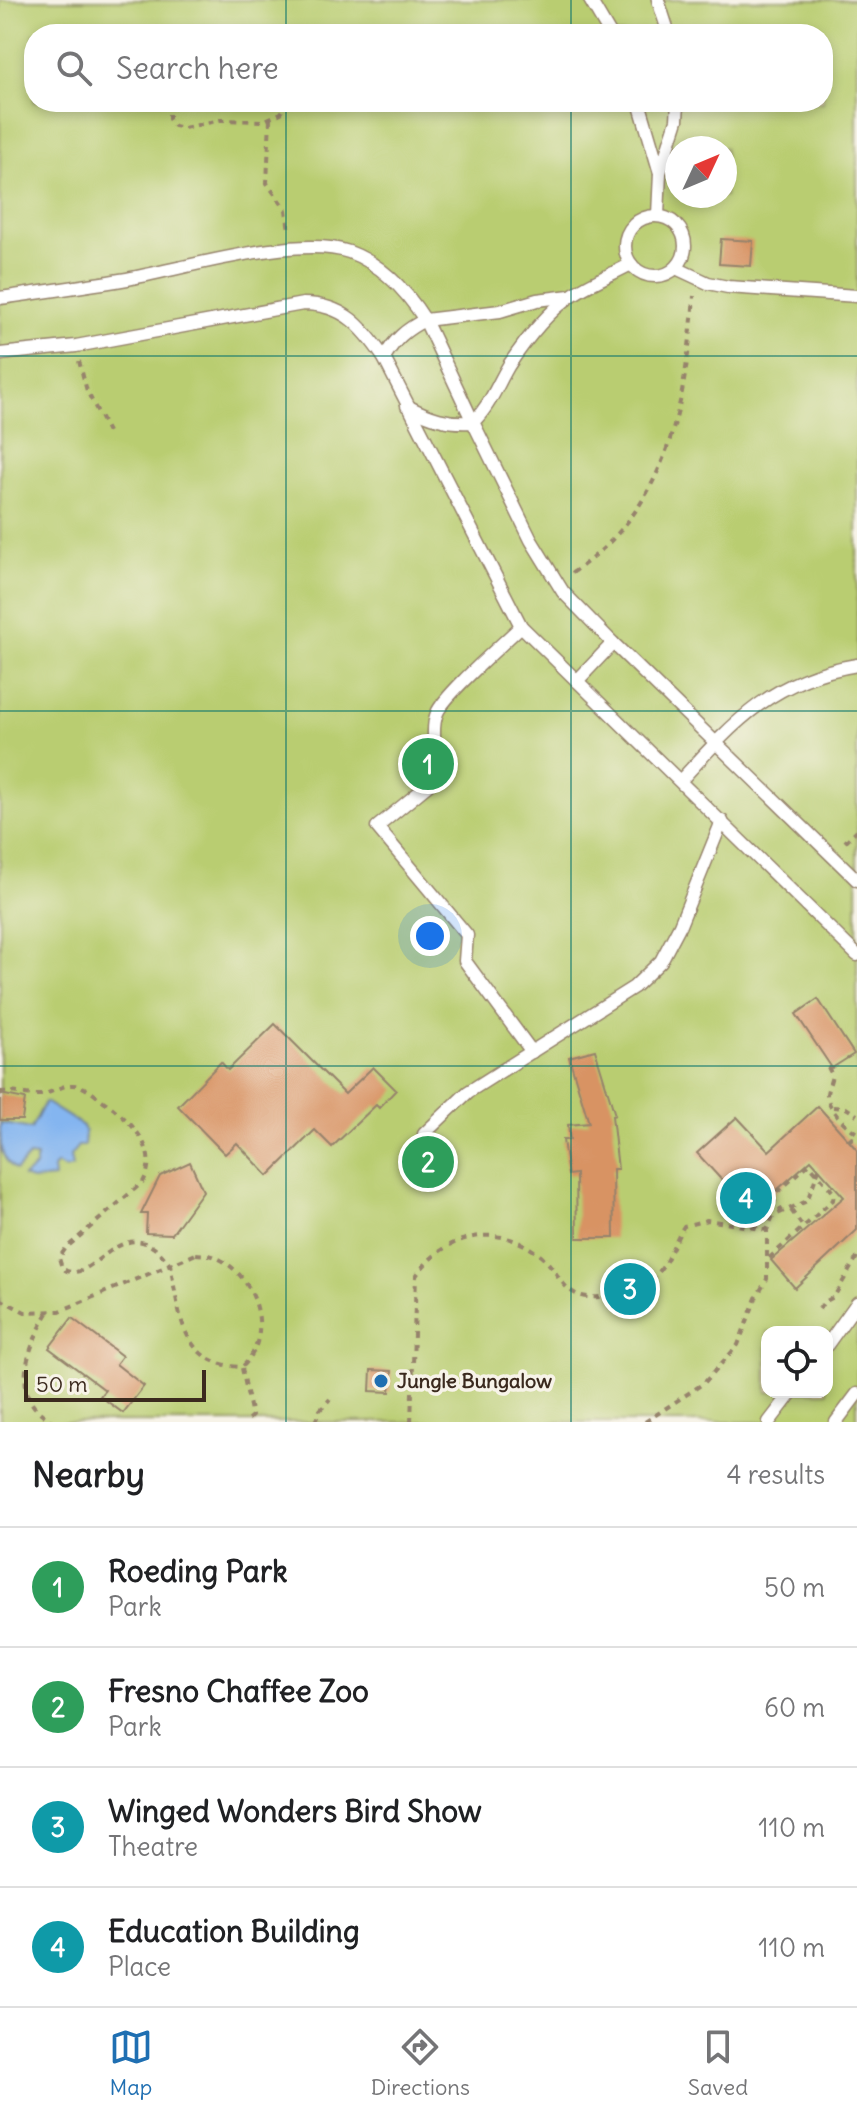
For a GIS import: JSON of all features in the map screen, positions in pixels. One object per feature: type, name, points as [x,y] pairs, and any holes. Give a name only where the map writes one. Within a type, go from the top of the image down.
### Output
[{"type":"lane","points":[[590,0],[604,24]]},
{"type":"lane","points":[[658,0],[666,24]]},
{"type":"lane","points":[[642,112],[660,173]]},
{"type":"lane","points":[[658,215],[660,173],[677,112]]},
{"type":"lane","points":[[658,215],[676,223],[686,240],[682,260],[676,268],[657,276],[638,271],[631,264],[626,255],[626,235],[638,220],[658,215]]},
{"type":"lane","points":[[0,298],[126,279],[262,252],[330,248],[361,258],[404,291],[425,320],[531,540],[557,583],[613,643],[857,880]]},
{"type":"lane","points":[[407,406],[428,417],[450,423],[473,422],[486,410],[510,364],[527,340],[570,296],[631,264]]},
{"type":"lane","points":[[676,268],[708,283],[728,287],[857,296]]},
{"type":"lane","points":[[384,358],[404,332],[425,320],[500,311],[537,300],[570,296]]},
{"type":"lane","points":[[0,354],[76,346],[303,304],[318,304],[355,320],[384,358],[521,626],[857,955]]},
{"type":"lane","points":[[521,626],[448,698],[437,714],[435,733],[439,776],[377,827],[467,935],[465,961],[532,1052]]},
{"type":"lane","points":[[577,681],[613,643]]},
{"type":"lane","points":[[681,780],[749,711],[784,687],[809,676],[857,665]]},
{"type":"lane","points":[[424,1134],[468,1092],[634,987],[661,961],[680,925],[722,821]]},
{"type":"lane","points":[[833,1337],[857,1303]]},
{"type":"lane","points":[[836,1422],[857,1394]]},
{"type":"lane","points":[[769,1422],[787,1398]]},
{"type":"path","points":[[169,112],[174,126],[184,128],[220,120],[270,119],[282,112]]},
{"type":"path","points":[[270,119],[267,183],[286,210],[291,249]]},
{"type":"path","points":[[557,583],[582,566],[621,531],[646,499],[663,463],[681,399],[695,278]]},
{"type":"path","points":[[76,346],[87,391],[108,432]]},
{"type":"path","points":[[828,1067],[832,1075],[827,1091],[832,1107],[855,1138]]},
{"type":"path","points":[[0,1092],[38,1095],[66,1086],[83,1088],[138,1132],[147,1150],[149,1168],[143,1182],[66,1248],[59,1258],[62,1268],[69,1273],[82,1273],[115,1246],[128,1243],[151,1245],[170,1265],[180,1321],[188,1338],[200,1351],[215,1360],[232,1367],[242,1367]]},
{"type":"path","points":[[832,1107],[846,1108],[857,1115]]},
{"type":"path","points":[[757,1228],[752,1215],[809,1164],[818,1170],[834,1193],[833,1200],[767,1260]]},
{"type":"path","points":[[645,1422],[704,1383],[738,1345],[756,1298],[767,1279],[767,1230],[773,1216],[807,1201],[818,1170]]},
{"type":"path","points":[[772,1198],[782,1211]]},
{"type":"path","points":[[790,1209],[803,1227]]},
{"type":"path","points":[[411,1422],[416,1276],[427,1260],[445,1247],[463,1238],[483,1236],[525,1245],[555,1269],[569,1290],[580,1296],[598,1298],[635,1288],[656,1275],[684,1226],[707,1220],[767,1230]]},
{"type":"path","points":[[0,1299],[25,1312],[60,1311],[196,1254],[213,1256],[230,1266],[254,1297],[260,1327],[257,1347],[242,1367],[252,1416],[259,1422]]},
{"type":"path","points":[[819,1309],[834,1297],[857,1257]]},
{"type":"path","points":[[48,1313],[32,1344],[25,1377],[27,1395],[35,1409],[53,1422]]},
{"type":"path","points":[[315,1422],[330,1399]]},
{"type":"path","points":[[245,1422],[252,1416]]},
{"type":"green space","points":[[0,0],[857,0],[857,1422],[0,1422]]},
{"type":"water","points":[[45,1102],[83,1126],[84,1146],[78,1146],[70,1156],[72,1167],[65,1169],[57,1164],[53,1168],[54,1178],[31,1180],[23,1177],[35,1167],[37,1157],[29,1156],[16,1170],[2,1151],[0,1123],[31,1129]]},
{"type":"building","points":[[721,239],[753,241],[751,266],[719,264]]},
{"type":"building","points":[[818,999],[854,1054],[832,1068],[796,1014]]},
{"type":"building","points":[[275,1024],[345,1094],[373,1067],[396,1090],[332,1147],[315,1130],[268,1176],[237,1143],[225,1154],[178,1106],[221,1062],[228,1070]]},
{"type":"building","points":[[595,1050],[615,1115],[612,1116],[618,1169],[613,1169],[614,1238],[577,1238],[576,1174],[568,1175],[563,1140],[570,1140],[568,1125],[589,1123],[569,1057]]},
{"type":"building","points":[[0,1094],[25,1099],[22,1120],[0,1120]]},
{"type":"building","points":[[818,1106],[857,1150],[857,1230],[795,1288],[771,1260],[844,1197],[811,1160],[744,1219],[721,1194],[728,1187],[697,1153],[737,1117],[769,1151]]},
{"type":"building","points":[[190,1162],[203,1191],[172,1234],[146,1233],[147,1214],[141,1214],[160,1176]]},
{"type":"building","points":[[72,1318],[122,1356],[116,1364],[144,1386],[123,1413],[100,1396],[105,1390],[49,1348]]},
{"type":"building","name":"Jungle Bungalow","points":[[371,1370],[392,1371],[390,1392],[370,1391]]},
{"type":"place","name":"Roeding Park","points":[[428,764]]},
{"type":"place","name":"Fresno Chaffee Zoo","points":[[428,1162]]},
{"type":"place","name":"Education Building","points":[[746,1198]]},
{"type":"place","name":"Winged Wonders Bird Show","points":[[630,1289]]},
{"type":"place","name":"Jungle Bungalow","points":[[381,1381]]}]
